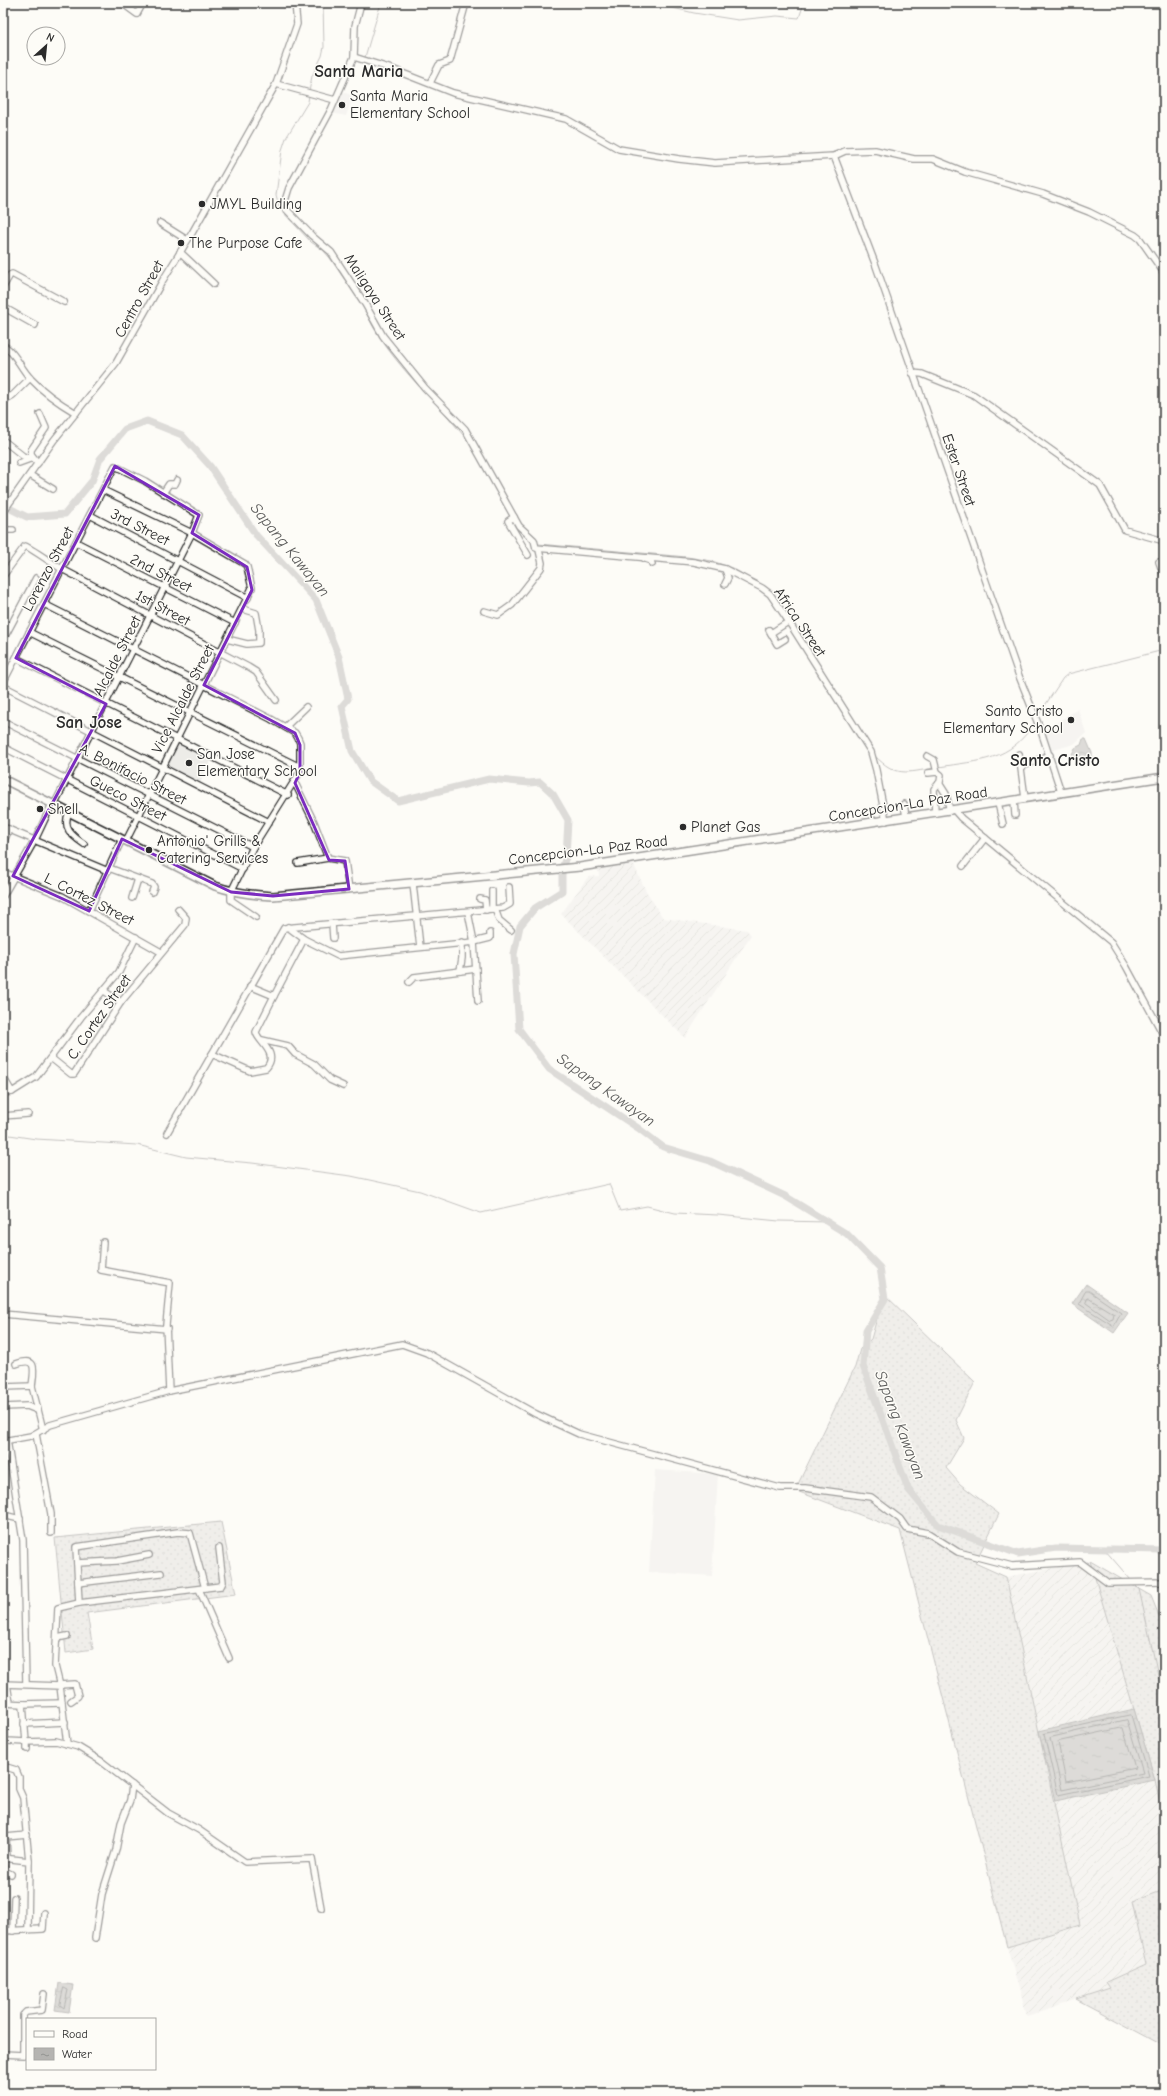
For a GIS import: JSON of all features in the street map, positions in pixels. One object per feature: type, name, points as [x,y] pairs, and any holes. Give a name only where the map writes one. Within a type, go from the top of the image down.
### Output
[{"type":"main road","name":"Concepcion-La Paz Road","points":[[3,779],[231,892],[272,896],[573,868],[1164,777]]},
{"type":"street","points":[[122,3],[137,14],[143,3]]},
{"type":"street","points":[[361,3],[355,26],[354,57],[472,98],[566,119],[619,149],[679,159],[715,163],[834,156],[845,151],[875,150],[914,159],[932,159],[965,172],[1043,194],[1089,212],[1140,239],[1164,273]]},
{"type":"street","points":[[430,83],[439,65],[450,61],[466,3]]},
{"type":"street","name":"Centro Street","points":[[3,512],[30,475],[34,461],[76,413],[123,352],[147,306],[187,240],[276,84],[297,24],[296,4]]},
{"type":"street","name":"Maligaya Street","points":[[354,57],[335,100],[289,188],[284,206],[312,236],[331,252],[365,304],[383,336],[424,388],[464,429],[512,518],[536,545]]},
{"type":"street","points":[[276,84],[335,100]]},
{"type":"street","name":"Ester Street","points":[[834,156],[876,266],[912,373],[1050,756],[1061,792]]},
{"type":"street","points":[[160,223],[187,240]]},
{"type":"street","points":[[180,252],[214,284]]},
{"type":"street","points":[[3,287],[12,274],[64,302]]},
{"type":"street","points":[[3,307],[35,325]]},
{"type":"street","points":[[3,345],[12,351],[30,378],[47,396],[76,413]]},
{"type":"street","points":[[912,373],[922,374],[974,395],[1100,485],[1125,530],[1164,541]]},
{"type":"street","points":[[3,404],[6,398],[13,395],[30,378]]},
{"type":"street","points":[[34,461],[31,450],[46,428],[40,414]]},
{"type":"street","points":[[3,440],[23,456],[34,461]]},
{"type":"street","points":[[19,463],[34,461]]},
{"type":"street","name":"Lorenzo Street","points":[[3,684],[115,466],[163,493]]},
{"type":"street","points":[[30,475],[53,489]]},
{"type":"street","points":[[163,493],[169,484],[174,484],[177,480]]},
{"type":"street","points":[[103,490],[192,533]]},
{"type":"street","name":"Alcalde Street","points":[[3,896],[13,876],[35,840],[92,732],[200,517],[163,493]]},
{"type":"street","name":"3rd Street","points":[[90,515],[248,598]]},
{"type":"street","points":[[512,518],[508,520],[510,525],[528,555]]},
{"type":"street","points":[[3,530],[13,530]]},
{"type":"street","name":"Vice Alcalde Street","points":[[89,911],[243,609],[252,588],[247,567],[192,533]]},
{"type":"street","name":"2nd Street","points":[[76,542],[235,623]]},
{"type":"street","points":[[484,611],[498,615],[512,605],[542,568],[542,563],[536,545]]},
{"type":"street","name":"Africa Street","points":[[536,545],[694,562],[725,569],[770,594],[871,752],[886,821]]},
{"type":"street","name":"1st Street","points":[[3,576],[21,550],[25,546],[30,547],[38,554],[62,569],[221,652],[256,672],[276,700]]},
{"type":"street","points":[[644,557],[646,560],[651,561],[652,564]]},
{"type":"street","points":[[1159,562],[1164,576]]},
{"type":"street","points":[[725,569],[728,578],[725,584]]},
{"type":"street","points":[[3,640],[36,578]]},
{"type":"street","points":[[44,604],[133,650],[204,684],[295,733],[300,743],[299,775],[288,795],[254,847],[231,892],[231,900],[256,917]]},
{"type":"street","points":[[227,639],[247,644],[259,643],[259,630],[256,613],[243,609]]},
{"type":"street","points":[[785,639],[777,644],[770,631],[788,622]]},
{"type":"street","points":[[29,632],[300,767]]},
{"type":"street","points":[[16,658],[288,795]]},
{"type":"street","points":[[3,684],[92,732],[269,822]]},
{"type":"street","points":[[285,727],[306,707]]},
{"type":"street","name":"A. Bonifacio Street","points":[[3,721],[254,847]]},
{"type":"street","name":"Gueco Street","points":[[3,747],[66,781],[243,869]]},
{"type":"street","points":[[1019,754],[1025,798]]},
{"type":"street","points":[[926,756],[934,760],[941,775],[939,783],[934,788],[935,813]]},
{"type":"street","points":[[1021,767],[1050,756]]},
{"type":"street","points":[[928,773],[937,769]]},
{"type":"street","points":[[295,782],[314,822],[328,858]]},
{"type":"street","points":[[939,783],[946,794],[952,810],[1110,942],[1126,966],[1164,1036]]},
{"type":"street","points":[[1014,800],[1015,815]]},
{"type":"street","points":[[998,803],[1003,824]]},
{"type":"street","points":[[904,804],[906,817]]},
{"type":"street","points":[[69,812],[66,819],[66,828],[69,833],[84,844]]},
{"type":"street","points":[[3,827],[109,870],[154,885],[152,892]]},
{"type":"street","points":[[3,844],[9,829]]},
{"type":"street","points":[[963,866],[985,838]]},
{"type":"street","points":[[298,862],[328,858],[345,861],[350,889]]},
{"type":"street","name":"L. Cortez Street","points":[[3,872],[62,896],[161,952]]},
{"type":"street","points":[[132,898],[138,879]]},
{"type":"street","points":[[413,884],[420,947]]},
{"type":"street","points":[[167,1132],[284,929],[288,927],[468,912],[509,906],[509,887]]},
{"type":"street","points":[[491,909],[492,891]]},
{"type":"street","points":[[480,899],[485,900],[498,920],[511,930]]},
{"type":"street","name":"C. Cortez Street","points":[[51,1058],[71,1074],[74,1074],[121,1002],[187,921],[178,909]]},
{"type":"street","points":[[468,912],[474,942],[478,1000]]},
{"type":"street","points":[[332,924],[333,938]]},
{"type":"street","points":[[288,927],[304,939],[338,956],[462,942],[474,942],[490,938],[490,933]]},
{"type":"street","points":[[3,1092],[12,1092],[34,1080],[81,1017],[119,972],[136,937]]},
{"type":"street","points":[[212,1054],[250,1071],[266,1068],[270,1063],[269,1049],[256,1032],[304,939]]},
{"type":"street","points":[[460,971],[462,942]]},
{"type":"street","points":[[409,982],[414,977],[476,969]]},
{"type":"street","points":[[250,986],[274,996]]},
{"type":"street","points":[[104,991],[121,1002]]},
{"type":"street","points":[[262,1040],[288,1046],[295,1054],[314,1064],[330,1080],[343,1086]]},
{"type":"street","points":[[3,1077],[12,1092]]},
{"type":"street","points":[[3,1116],[28,1114]]},
{"type":"street","points":[[103,1242],[100,1268],[103,1271],[170,1283],[167,1329],[169,1391]]},
{"type":"street","points":[[3,1314],[167,1329]]},
{"type":"street","points":[[26,1684],[25,1588],[20,1519],[5,1441],[36,1434],[50,1425],[169,1391],[402,1344],[427,1353],[536,1414],[579,1434],[780,1488],[805,1488],[871,1497],[900,1519],[907,1529],[927,1533],[958,1552],[995,1562],[1016,1566],[1080,1562],[1108,1582],[1164,1582]]},
{"type":"street","points":[[16,1364],[24,1361],[30,1362],[35,1369],[32,1386],[42,1430]]},
{"type":"street","points":[[5,1387],[32,1386]]},
{"type":"street","points":[[4,1407],[27,1406],[37,1410]]},
{"type":"street","points":[[36,1434],[51,1514],[51,1533]]},
{"type":"street","points":[[3,1515],[20,1519]]},
{"type":"street","points":[[79,1603],[76,1547],[78,1545],[186,1532],[190,1534],[202,1588],[229,1658]]},
{"type":"street","points":[[67,1744],[56,1666],[58,1608],[79,1603],[223,1585],[219,1548]]},
{"type":"street","points":[[77,1564],[117,1561],[149,1556]]},
{"type":"street","points":[[78,1583],[160,1573]]},
{"type":"street","points":[[56,1638],[67,1636]]},
{"type":"street","points":[[10,1703],[5,1684],[75,1684],[78,1696],[71,1701]]},
{"type":"street","points":[[62,1703],[3,1703],[5,1739],[8,1741],[27,1742],[56,1741],[78,1747],[132,1785],[168,1813],[199,1830],[245,1862],[312,1859],[322,1908]]},
{"type":"street","points":[[24,1704],[24,1724],[27,1749]]},
{"type":"street","points":[[24,1724],[65,1722]]},
{"type":"street","points":[[3,1766],[16,1770],[19,1777],[19,1789],[23,1798],[29,1861],[28,1930]]},
{"type":"street","points":[[95,1938],[100,1905],[132,1785]]},
{"type":"street","points":[[11,1874],[4,1871],[6,1837],[27,1834]]},
{"type":"street","points":[[4,1860],[29,1861]]},
{"type":"street","points":[[13,1931],[14,1898]]},
{"type":"street","points":[[3,1931],[43,1929],[44,1913]]},
{"type":"street","points":[[3,2054],[25,2055],[23,2015],[26,2012],[42,2010],[44,1994]]},
{"type":"highlighted area","points":[[115,466],[199,515],[192,533],[247,567],[252,590],[204,685],[295,733],[300,745],[300,772],[295,783],[329,860],[345,861],[349,889],[273,896],[231,892],[122,839],[89,911],[13,876],[106,704],[16,658]]},
{"type":"shaded area","name":"Santa Maria Elementary School","points":[[341,91],[353,96],[346,116],[331,113]]},
{"type":"shaded area","name":"Santo Cristo Elementary School","points":[[1078,709],[1086,733],[1074,744],[1050,751],[1043,731]]},
{"type":"shaded area","name":"San Jose Elementary School","points":[[179,743],[212,759],[200,783],[167,767]]},
{"type":"shaded area","points":[[633,863],[645,889],[663,918],[747,930],[751,935],[685,1038],[561,914],[588,877],[599,876],[598,867]]},
{"type":"shaded area","points":[[884,1294],[975,1382],[956,1420],[964,1438],[946,1468],[960,1484],[999,1514],[975,1563],[1006,1577],[1080,1925],[1007,1947],[900,1530],[786,1487],[798,1484],[855,1367],[860,1349],[871,1339]]},
{"type":"shaded area","points":[[655,1470],[718,1474],[712,1576],[649,1572]]},
{"type":"shaded area","points":[[221,1522],[236,1594],[87,1613],[93,1649],[66,1653],[55,1538]]},
{"type":"shaded area","points":[[1090,1561],[1134,1709],[1039,1731],[1006,1577]]},
{"type":"shaded area","points":[[1090,1561],[1151,1596],[1164,1628],[1164,1821],[1155,1780]]},
{"type":"shaded area","points":[[1155,1780],[1164,1821],[1164,1890],[1132,1902],[1146,1964],[1107,1982],[1110,1988],[1027,2016],[1007,1947],[1080,1924],[1048,1819],[1055,1801]]},
{"type":"shaded area","points":[[1164,1890],[1164,2046],[1076,1999],[1110,1988],[1106,1982],[1146,1964],[1132,1902]]},
{"type":"water","points":[[1083,739],[1086,739],[1092,753],[1092,757],[1087,761],[1078,761],[1072,754],[1075,748],[1081,745]]},
{"type":"water","points":[[1086,1284],[1128,1313],[1114,1333],[1072,1304]]},
{"type":"water","points":[[1134,1709],[1155,1780],[1055,1801],[1039,1731]]},
{"type":"water","points":[[59,1983],[73,1985],[69,2012],[55,2010]]},
{"type":"waterway","points":[[309,92],[312,76],[322,56],[324,47],[323,3]]},
{"type":"waterway","points":[[378,62],[365,57],[381,3]]},
{"type":"waterway","points":[[652,3],[694,13],[738,20],[777,16],[799,18],[804,3]]},
{"type":"waterway","points":[[309,95],[308,102],[286,138],[282,150],[276,195],[280,209],[311,242],[323,250],[330,258],[364,308]]},
{"type":"waterway","points":[[854,148],[869,147]]},
{"type":"waterway","points":[[876,148],[894,152]]},
{"type":"waterway","points":[[827,154],[843,149]]},
{"type":"waterway","points":[[367,314],[372,325],[395,359],[431,398]]},
{"type":"waterway","points":[[438,405],[469,442],[510,516]]},
{"type":"waterway","name":"Sapang Kawayan","points":[[3,505],[27,517],[65,514],[92,481],[100,459],[125,429],[147,421],[182,435],[210,466],[256,535],[316,600],[339,657],[348,699],[342,706],[352,751],[370,781],[398,801],[489,779],[529,783],[540,782],[553,794],[568,820],[566,857],[562,868],[562,891],[535,908],[520,926],[514,954],[519,1029],[549,1069],[638,1128],[663,1147],[710,1161],[785,1196],[847,1234],[880,1268],[885,1299],[866,1331],[863,1366],[908,1489],[938,1525],[1018,1554],[1056,1548],[1164,1550]]},
{"type":"waterway","points":[[518,529],[531,541]]},
{"type":"waterway","points":[[538,544],[687,557],[712,561],[732,568],[760,584]]},
{"type":"waterway","points":[[1038,716],[1063,678],[1068,674],[1164,650]]},
{"type":"waterway","points":[[939,767],[981,760],[1004,752],[1025,736],[1034,723]]},
{"type":"waterway","points":[[875,756],[882,763],[902,772],[934,768]]},
{"type":"waterway","points":[[3,1134],[36,1139],[137,1145],[186,1157],[252,1163],[351,1176],[420,1191],[481,1213],[609,1184],[620,1211],[647,1206],[675,1213],[718,1215],[779,1221],[829,1222]]},
{"type":"waterway","points":[[1105,1550],[1131,1580]]},
{"type":"waterway","points":[[1135,1585],[1139,1589],[1164,1702]]},
{"type":"place","name":"Santa Maria Elementary School","points":[[342,105]]},
{"type":"place","name":"JMYL Building","points":[[202,204]]},
{"type":"place","name":"The Purpose Cafe","points":[[181,243]]},
{"type":"place","name":"Santo Cristo Elementary School","points":[[1071,720]]},
{"type":"place","name":"San Jose Elementary School","points":[[189,763]]},
{"type":"place","name":"Shell","points":[[40,809]]},
{"type":"place","name":"Planet Gas","points":[[683,827]]},
{"type":"place","name":"Antonio' Grills & Catering Services","points":[[149,850]]},
{"type":"district","name":"Santa Maria","points":[[359,71]]},
{"type":"district","name":"San Jose","points":[[89,722]]},
{"type":"district","name":"Santo Cristo","points":[[1055,760]]}]
